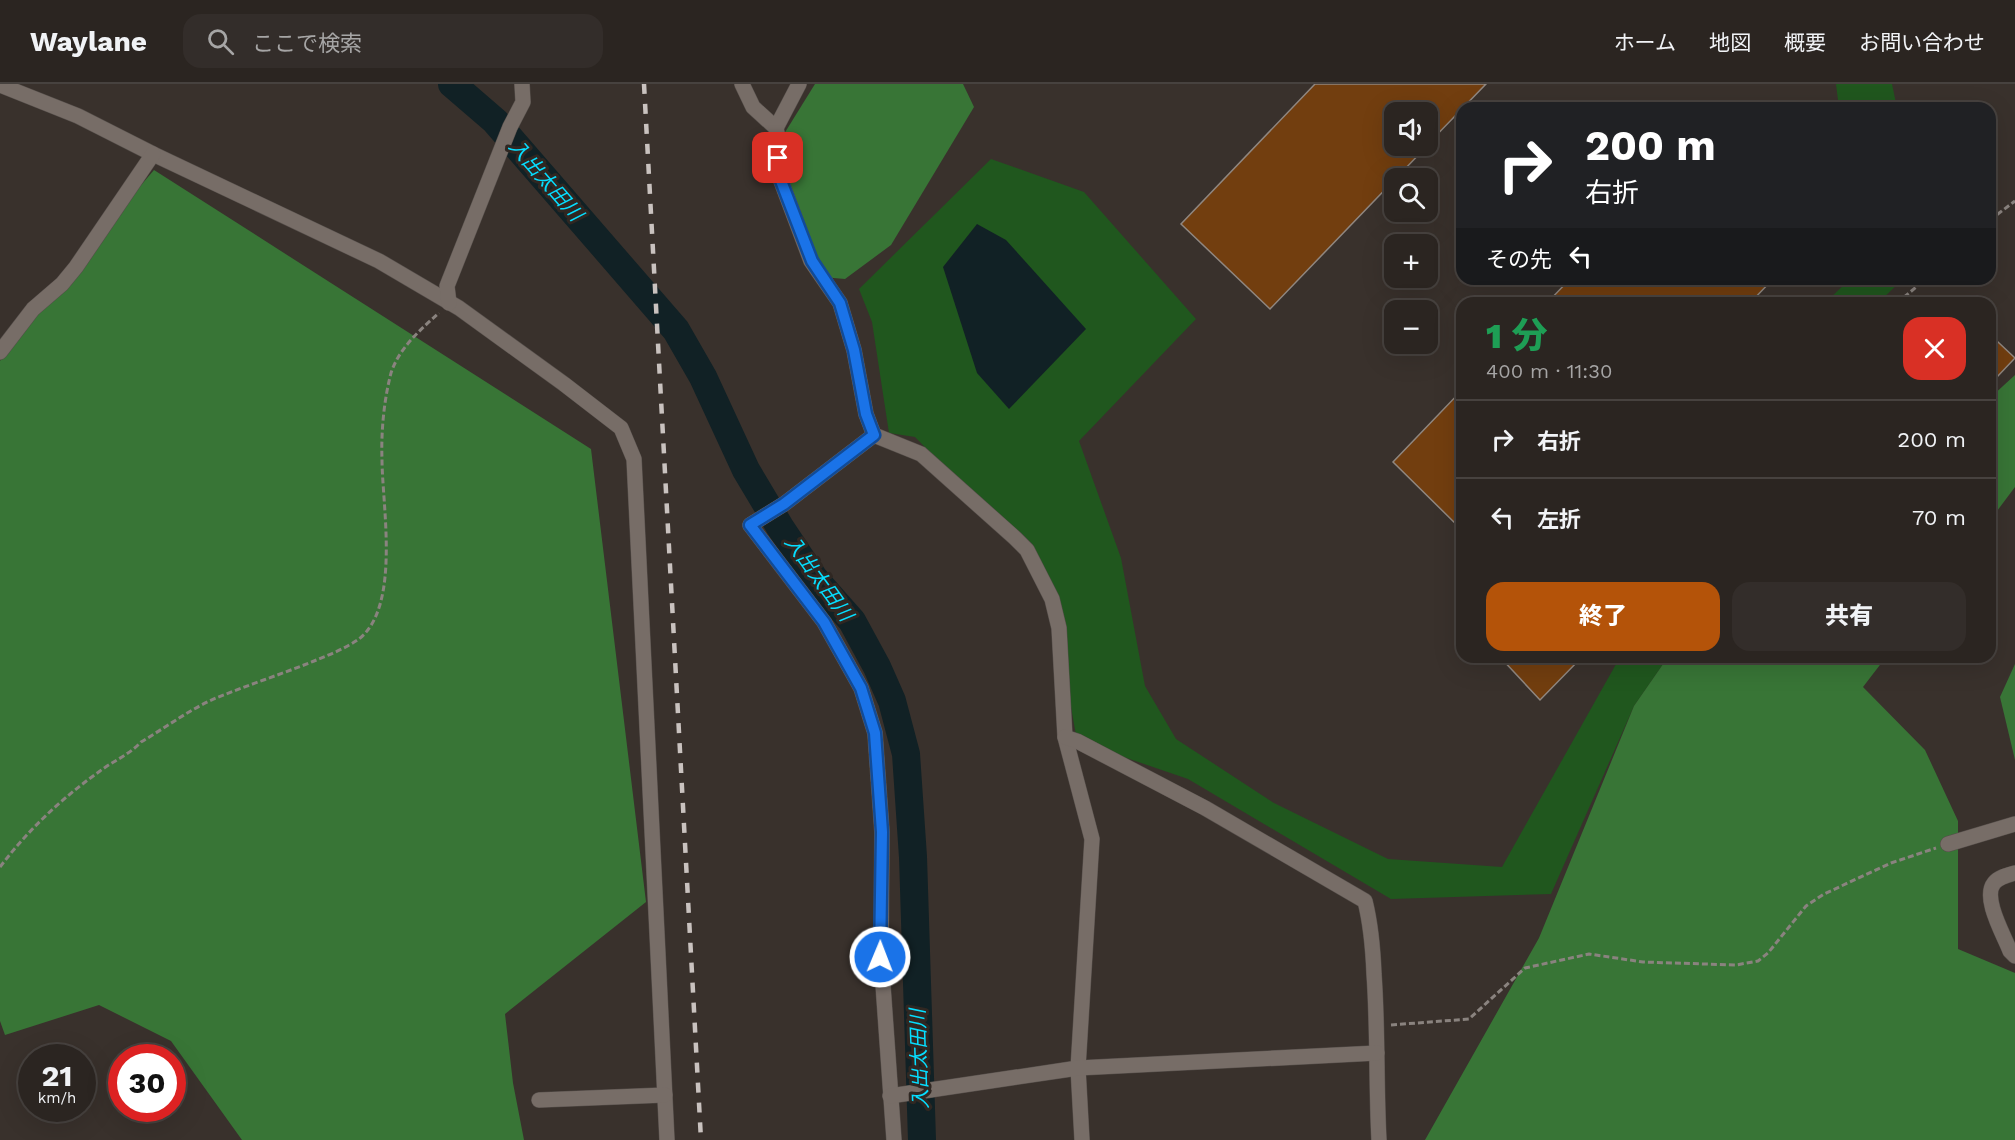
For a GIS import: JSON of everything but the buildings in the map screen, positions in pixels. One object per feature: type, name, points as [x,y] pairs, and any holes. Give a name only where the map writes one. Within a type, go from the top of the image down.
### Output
[{"type":"street","points":[[449,303],[447,286],[510,127],[523,102],[522,84]]},
{"type":"street","points":[[742,84],[753,107],[776,129],[779,142],[778,173],[812,261],[840,303],[854,350],[866,414],[874,435],[921,454],[1027,550],[1052,599],[1059,628],[1065,737],[1092,839],[1078,1068],[1082,1140]]},
{"type":"street","points":[[776,129],[799,84]]},
{"type":"street","points":[[0,85],[78,116],[379,261],[459,308],[621,428],[634,459],[667,1140]]},
{"type":"street","points":[[0,352],[33,309],[62,284],[76,267],[153,154]]},
{"type":"street","points":[[874,435],[784,504],[750,525],[824,622],[861,688],[875,733],[882,832],[880,957],[894,1140]]},
{"type":"street","points":[[1065,737],[1077,741],[1205,808],[1365,901],[1371,923],[1378,1026],[1376,1096],[1380,1140]]},
{"type":"street","points":[[1948,844],[2015,824]]},
{"type":"street","points":[[2015,873],[2001,877],[1993,884],[1989,893],[1990,903],[2010,951],[2015,956]]},
{"type":"street","points":[[890,1096],[1078,1068],[1377,1053]]},
{"type":"street","points":[[539,1100],[665,1095]]},
{"type":"path","points":[[1996,215],[2015,201]]},
{"type":"path","points":[[1905,297],[1919,285]]},
{"type":"path","points":[[0,867],[48,813],[100,770],[134,750],[141,742],[214,699],[332,653],[359,638],[367,630],[379,608],[386,577],[383,422],[392,371],[415,334],[449,303]]},
{"type":"path","points":[[1378,1026],[1469,1019],[1526,968],[1589,954],[1643,962],[1736,965],[1758,962],[1806,906],[1824,894],[1891,863],[1948,844]]},
{"type":"green space","points":[[815,84],[963,84],[974,107],[891,245],[845,279],[822,277],[788,218],[779,142]]},
{"type":"green space","points":[[1836,84],[1892,84],[1896,102],[1838,102]]},
{"type":"green space","points":[[991,159],[1084,192],[1196,319],[1079,441],[1121,558],[1145,686],[1176,739],[1274,803],[1388,859],[1502,867],[1617,663],[1664,663],[1634,706],[1551,894],[1391,899],[1188,779],[1077,741],[1052,599],[1015,538],[915,437],[889,433],[872,322],[859,289]]},
{"type":"green space","points":[[154,170],[591,449],[646,902],[505,1014],[513,1083],[524,1140],[242,1140],[186,1062],[186,1044],[173,1044],[99,1005],[5,1035],[0,1021],[0,361],[39,304]]},
{"type":"green space","points":[[1844,285],[1897,285],[1884,297],[1831,297]]},
{"type":"green space","points":[[2015,375],[2015,487],[1996,512],[1996,392]]},
{"type":"green space","points":[[1664,663],[1881,663],[1863,687],[1925,750],[1958,821],[1958,949],[2015,973],[2015,1140],[1425,1140],[1539,938],[1634,706]]},
{"type":"green space","points":[[2015,664],[2015,760],[2000,697]]},
{"type":"shaded area","points":[[977,224],[1006,240],[1086,329],[1009,409],[977,373],[943,267]]},
{"type":"waterway","name":"入出太田川","points":[[452,84],[495,121],[676,330],[703,377],[746,470],[814,578],[852,621],[877,667],[892,701],[906,754],[913,857],[922,1140]]},
{"type":"railway","points":[[644,84],[701,1140]]},
{"type":"route","points":[[778,158],[778,173],[812,261],[840,303],[854,350],[866,414],[874,435],[784,504],[750,525],[824,622],[861,688],[875,733],[882,832],[880,957]]}]
